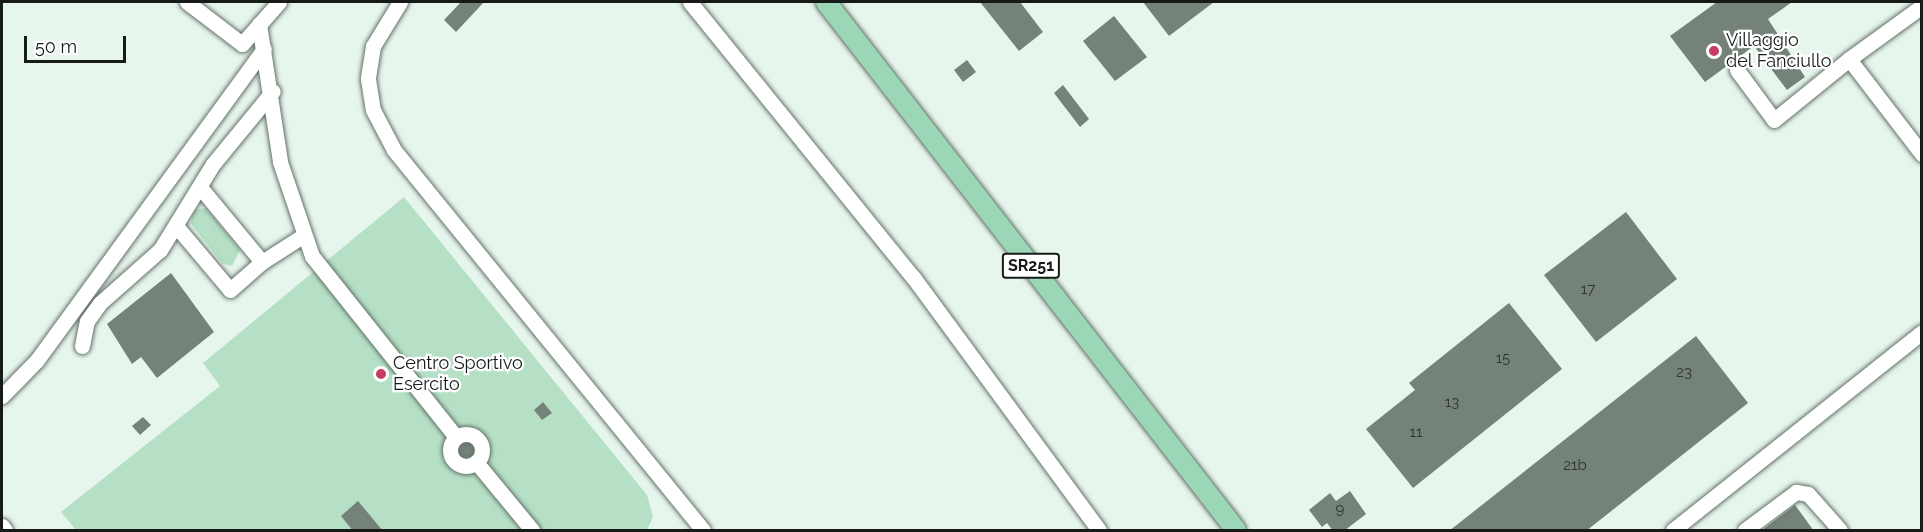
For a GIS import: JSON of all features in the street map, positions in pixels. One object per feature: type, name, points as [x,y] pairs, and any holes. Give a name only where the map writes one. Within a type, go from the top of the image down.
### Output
[{"type":"main road","name":"SR251","points":[[826,2],[1236,531]]},
{"type":"street","points":[[187,2],[242,44],[279,2]]},
{"type":"street","points":[[400,2],[373,46],[368,79],[373,110],[394,150],[703,531]]},
{"type":"street","points":[[690,2],[913,277],[1099,531]]},
{"type":"street","points":[[1737,70],[1774,120],[1849,59],[1922,6]]},
{"type":"street","points":[[259,24],[273,91],[280,162],[304,235],[332,283],[456,437]]},
{"type":"street","points":[[2,396],[37,360],[264,49]]},
{"type":"street","points":[[1849,59],[1922,154]]},
{"type":"street","points":[[82,346],[87,321],[100,303],[160,250],[177,227],[200,187],[273,91]]},
{"type":"street","points":[[200,187],[262,262]]},
{"type":"street","points":[[177,227],[230,290],[262,262],[304,235]]},
{"type":"street","points":[[1673,531],[1922,332]]},
{"type":"street","points":[[465,433],[478,439],[482,454],[476,462],[465,466],[451,458],[456,437],[465,433]]},
{"type":"street","points":[[476,462],[532,531]]},
{"type":"street","points":[[1745,531],[1796,492],[1808,494],[1840,531]]},
{"type":"street","points":[[2,526],[5,531]]},
{"type":"green space","name":"Centro Sportivo Esercito","points":[[404,197],[647,495],[653,517],[647,530],[76,530],[61,512],[220,386],[203,363]]},
{"type":"green space","points":[[206,208],[240,250],[232,266],[223,264],[191,224],[193,210]]},
{"type":"building","points":[[461,2],[484,2],[456,32],[444,20]]},
{"type":"building","points":[[980,2],[1020,2],[1043,32],[1019,51]]},
{"type":"building","points":[[1143,2],[1214,2],[1169,36]]},
{"type":"building","name":"Villaggio del Fanciullo","points":[[1717,2],[1792,2],[1768,19],[1805,77],[1787,90],[1754,46],[1705,82],[1670,36]]},
{"type":"building","points":[[1114,16],[1147,57],[1115,81],[1083,41]]},
{"type":"building","points":[[967,60],[976,72],[963,82],[954,70]]},
{"type":"building","points":[[1063,85],[1089,119],[1080,127],[1054,93]]},
{"type":"building","points":[[1626,212],[1677,279],[1596,342],[1544,275]]},
{"type":"building","points":[[171,273],[214,332],[157,378],[141,357],[132,364],[107,324]]},
{"type":"building","points":[[1509,303],[1562,369],[1413,488],[1366,429],[1415,390],[1409,383]]},
{"type":"building","points":[[1696,336],[1748,403],[1586,531],[1449,531]]},
{"type":"building","points":[[543,402],[552,413],[542,420],[534,410]]},
{"type":"building","points":[[143,417],[151,425],[140,435],[132,426]]},
{"type":"building","points":[[466,440],[472,443],[475,449],[472,455],[466,458],[460,455],[457,449],[460,443]]},
{"type":"building","points":[[1350,491],[1366,514],[1344,531],[1333,531],[1327,523],[1322,527],[1309,510],[1330,493],[1336,501]]},
{"type":"building","points":[[358,501],[383,531],[353,531],[341,516]]},
{"type":"building","points":[[1795,505],[1814,531],[1761,531]]},
{"type":"place","name":"Villaggio del Fanciullo","points":[[1714,51]]},
{"type":"place","name":"Centro Sportivo Esercito","points":[[381,374]]}]
